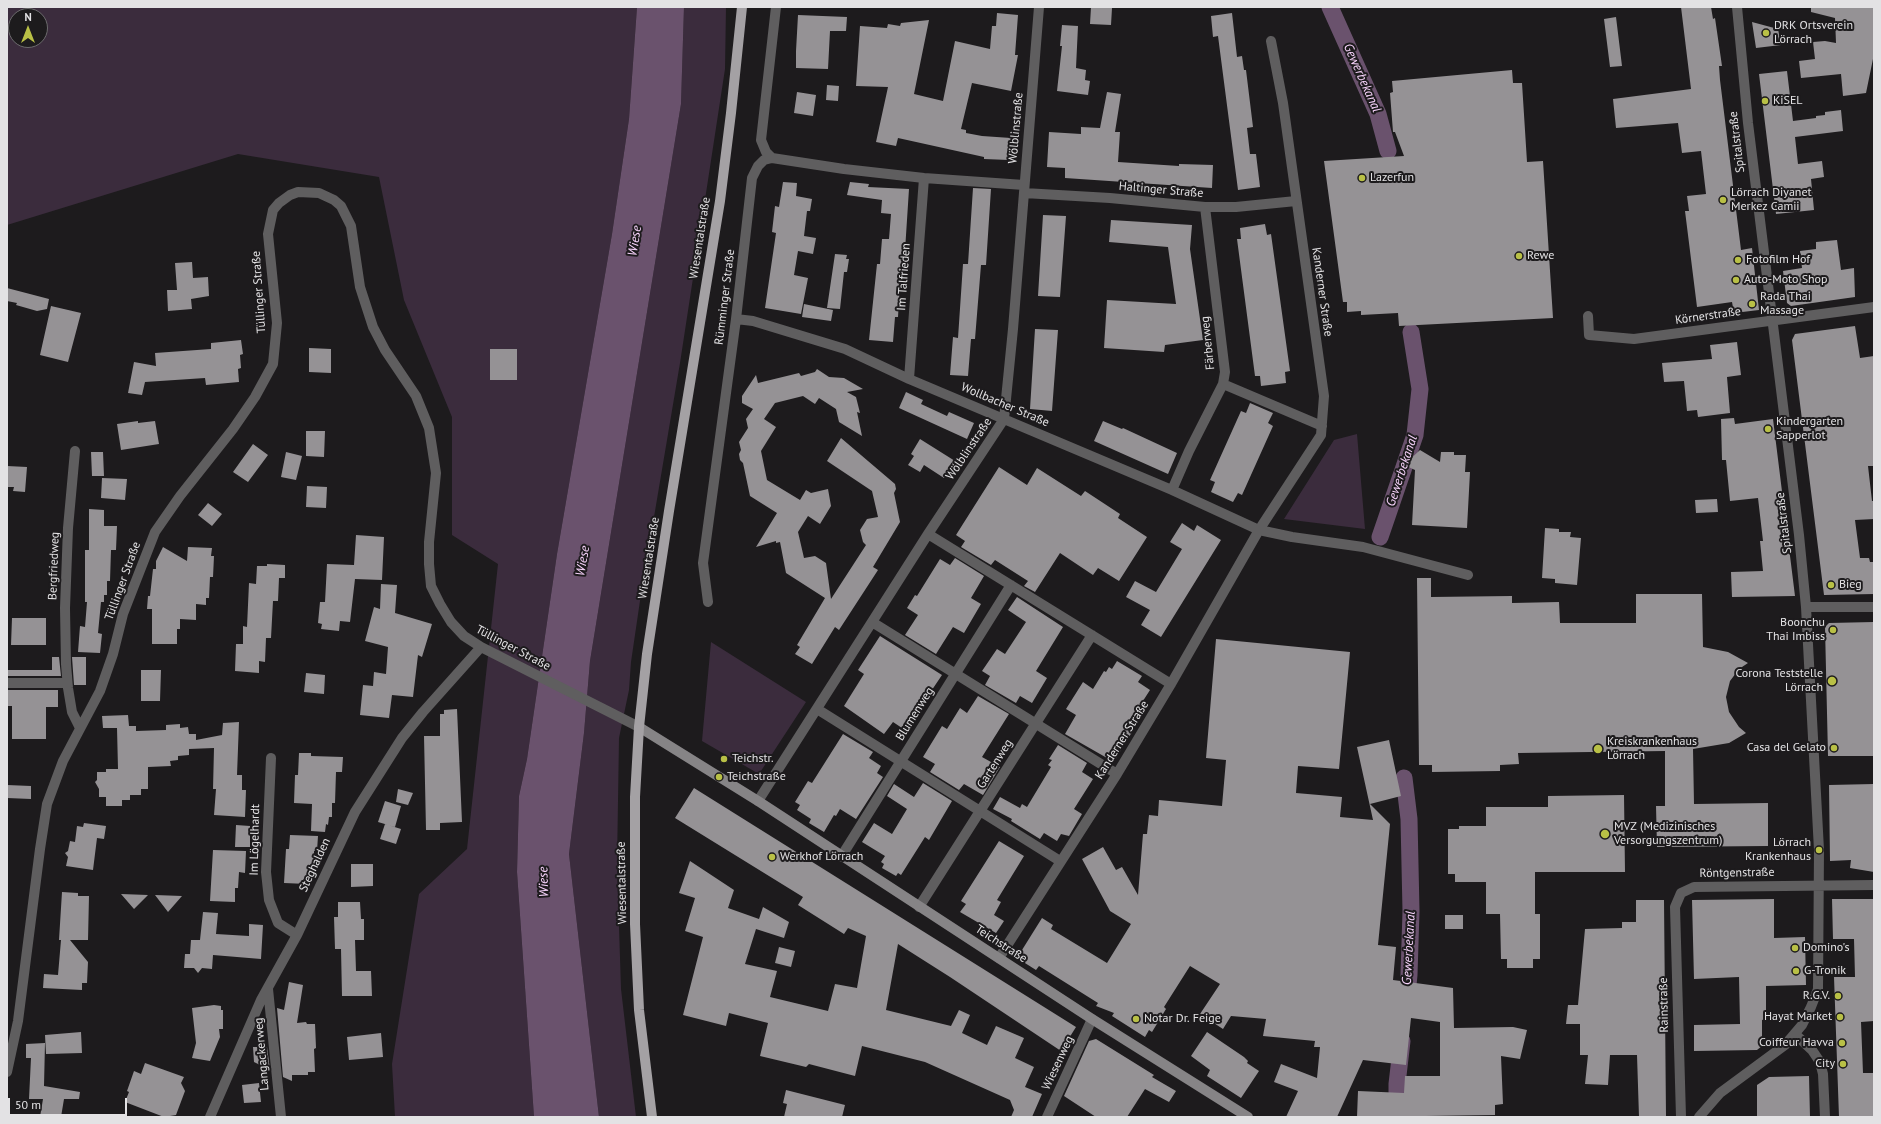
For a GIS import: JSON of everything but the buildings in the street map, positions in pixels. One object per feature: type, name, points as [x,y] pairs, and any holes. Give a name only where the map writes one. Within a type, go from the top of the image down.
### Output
[{"type":"main road","name":"Wiesentalstraße","points":[[652,1117],[640,1017],[635,924],[635,797],[639,727],[659,579],[720,201],[742,7]]},
{"type":"street","points":[[772,158],[766,152],[761,140],[776,7]]},
{"type":"street","name":"Wölblinstraße","points":[[758,801],[928,534],[1004,419],[1038,7]]},
{"type":"street","name":"Spitalstraße","points":[[1699,1117],[1720,1094],[1770,1058],[1795,1034],[1812,1007],[1818,989],[1819,884],[1816,772],[1806,607],[1800,536],[1748,123],[1737,7]]},
{"type":"street","name":"Kanderner Straße","points":[[999,958],[1117,774],[1171,684],[1259,530],[1321,435],[1324,396],[1283,103],[1271,41]]},
{"type":"street","name":"Haltinger Straße","points":[[772,158],[844,169],[1205,207],[1236,207],[1296,201]]},
{"type":"street","name":"Rümminger Straße","points":[[708,602],[703,563],[736,319],[752,178],[758,166],[764,160],[772,158]]},
{"type":"street","name":"Im Talfrieden","points":[[909,379],[924,178]]},
{"type":"street","name":"Tüllinger Straße","points":[[7,1072],[18,1020],[47,804],[63,761],[108,673],[123,614],[155,532],[180,496],[233,430],[255,397],[273,364],[277,323],[268,234],[270,218],[273,210],[279,203],[298,192],[319,193],[334,200],[341,206],[351,226],[360,287],[373,327],[385,350],[416,396],[430,428],[436,473],[429,542],[431,586],[451,622],[464,636],[481,647],[639,727]]},
{"type":"street","name":"Färberweg","points":[[1172,490],[1189,451],[1223,384],[1223,352],[1205,207]]},
{"type":"street","name":"Körnerstraße","points":[[1588,316],[1589,335],[1634,339],[1874,307]]},
{"type":"street","name":"Wollbacher Straße","points":[[736,319],[753,321],[845,349],[909,379],[1172,490],[1259,530]]},
{"type":"street","points":[[1223,384],[1322,426]]},
{"type":"street","name":"Bergfriedweg","points":[[75,451],[68,528],[65,608],[67,683],[72,712],[80,728]]},
{"type":"street","points":[[1259,530],[1292,537],[1363,547],[1468,575]]},
{"type":"street","points":[[928,534],[1171,684]]},
{"type":"street","name":"Blumenweg","points":[[841,857],[1011,586]]},
{"type":"street","points":[[1806,607],[1874,607]]},
{"type":"street","points":[[872,622],[1117,774]]},
{"type":"street","name":"Gartenweg","points":[[919,907],[1092,635]]},
{"type":"street","name":"Steghalden","points":[[210,1117],[262,1000],[297,935],[355,812],[402,738],[481,647]]},
{"type":"street","points":[[7,683],[67,683]]},
{"type":"street","points":[[817,709],[1060,861]]},
{"type":"street","name":"Teichstraße","points":[[639,727],[758,801],[841,857],[999,958],[1092,1020],[1248,1117]]},
{"type":"street","name":"Im Lögelhardt","points":[[271,758],[266,872],[269,900],[278,923],[297,935]]},
{"type":"street","name":"Röntgenstraße","points":[[1681,893],[1694,887],[1819,884],[1874,885]]},
{"type":"street","name":"Rainstraße","points":[[1681,893],[1675,907],[1681,1117]]},
{"type":"street","name":"Langackerweg","points":[[268,989],[272,1012],[281,1117]]},
{"type":"street","points":[[7,1020],[18,1020]]},
{"type":"street","name":"Wiesenweg","points":[[1046,1117],[1092,1020]]},
{"type":"street","points":[[1795,1034],[1812,1050],[1820,1062],[1823,1074],[1825,1117]]},
{"type":"shaded area","points":[[7,7],[637,7],[629,119],[612,234],[557,554],[527,759],[519,796],[517,872],[534,1117],[395,1117],[392,1064],[419,894],[467,849],[498,564],[452,535],[452,417],[404,300],[379,177],[238,154],[7,225]]},
{"type":"shaded area","points":[[684,7],[726,7],[725,69],[680,363],[641,594],[631,662],[629,690],[619,738],[617,864],[621,989],[636,1117],[599,1117],[569,854],[584,733],[590,661],[681,104]]},
{"type":"shaded area","points":[[1357,434],[1365,529],[1284,519],[1334,440]]},
{"type":"shaded area","points":[[711,642],[806,702],[759,774],[702,741]]},
{"type":"water","name":"Wiese","points":[[637,7],[684,7],[681,104],[590,661],[584,733],[569,854],[599,1117],[534,1117],[517,872],[519,796],[527,759],[557,554],[612,234],[629,119]]},
{"type":"waterway","name":"Gewerbekanal","points":[[1330,7],[1378,114],[1388,151]]},
{"type":"waterway","name":"Gewerbekanal","points":[[1380,537],[1415,435],[1420,389],[1411,332]]},
{"type":"waterway","name":"Gewerbekanal","points":[[1404,778],[1409,819],[1411,911],[1409,975],[1406,1005]]},
{"type":"waterway","name":"Gewerbekanal","points":[[1397,1117],[1397,1084],[1402,1041]]},
{"type":"place","name":"DRK Ortsverein Lörrach","points":[[1766,33]]},
{"type":"place","name":"KiSEL","points":[[1765,101]]},
{"type":"place","name":"Lazerfun","points":[[1362,178]]},
{"type":"place","name":"Lörrach Diyanet Merkez Camii","points":[[1723,200]]},
{"type":"place","name":"Rewe","points":[[1519,256]]},
{"type":"place","name":"Fotofilm Hof","points":[[1738,260]]},
{"type":"place","name":"Auto-Moto Shop","points":[[1736,280]]},
{"type":"place","name":"Rada Thai Massage","points":[[1752,304]]},
{"type":"place","name":"Kindergarten Sapperlot","points":[[1768,429]]},
{"type":"place","name":"Bieg","points":[[1831,585]]},
{"type":"place","name":"Boonchu Thai Imbiss","points":[[1833,630]]},
{"type":"place","name":"Corona Teststelle Lörrach","points":[[1832,681]]},
{"type":"place","name":"Casa del Gelato","points":[[1834,748]]},
{"type":"place","name":"Kreiskrankenhaus Lörrach","points":[[1598,749]]},
{"type":"place","name":"Teichstr.","points":[[724,759]]},
{"type":"place","name":"Teichstraße","points":[[719,777]]},
{"type":"place","name":"MVZ (Medizinisches Versorgungszentrum)","points":[[1605,834]]},
{"type":"place","name":"Lörrach Krankenhaus","points":[[1819,850]]},
{"type":"place","name":"Werkhof Lörrach","points":[[772,857]]},
{"type":"place","name":"Domino's","points":[[1795,948]]},
{"type":"place","name":"G-Tronik","points":[[1796,971]]},
{"type":"place","name":"R.G.V.","points":[[1838,996]]},
{"type":"place","name":"Hayat Market","points":[[1840,1017]]},
{"type":"place","name":"Notar Dr. Feige","points":[[1136,1019]]},
{"type":"place","name":"Coiffeur Havva","points":[[1842,1043]]},
{"type":"place","name":"City","points":[[1843,1064]]}]
